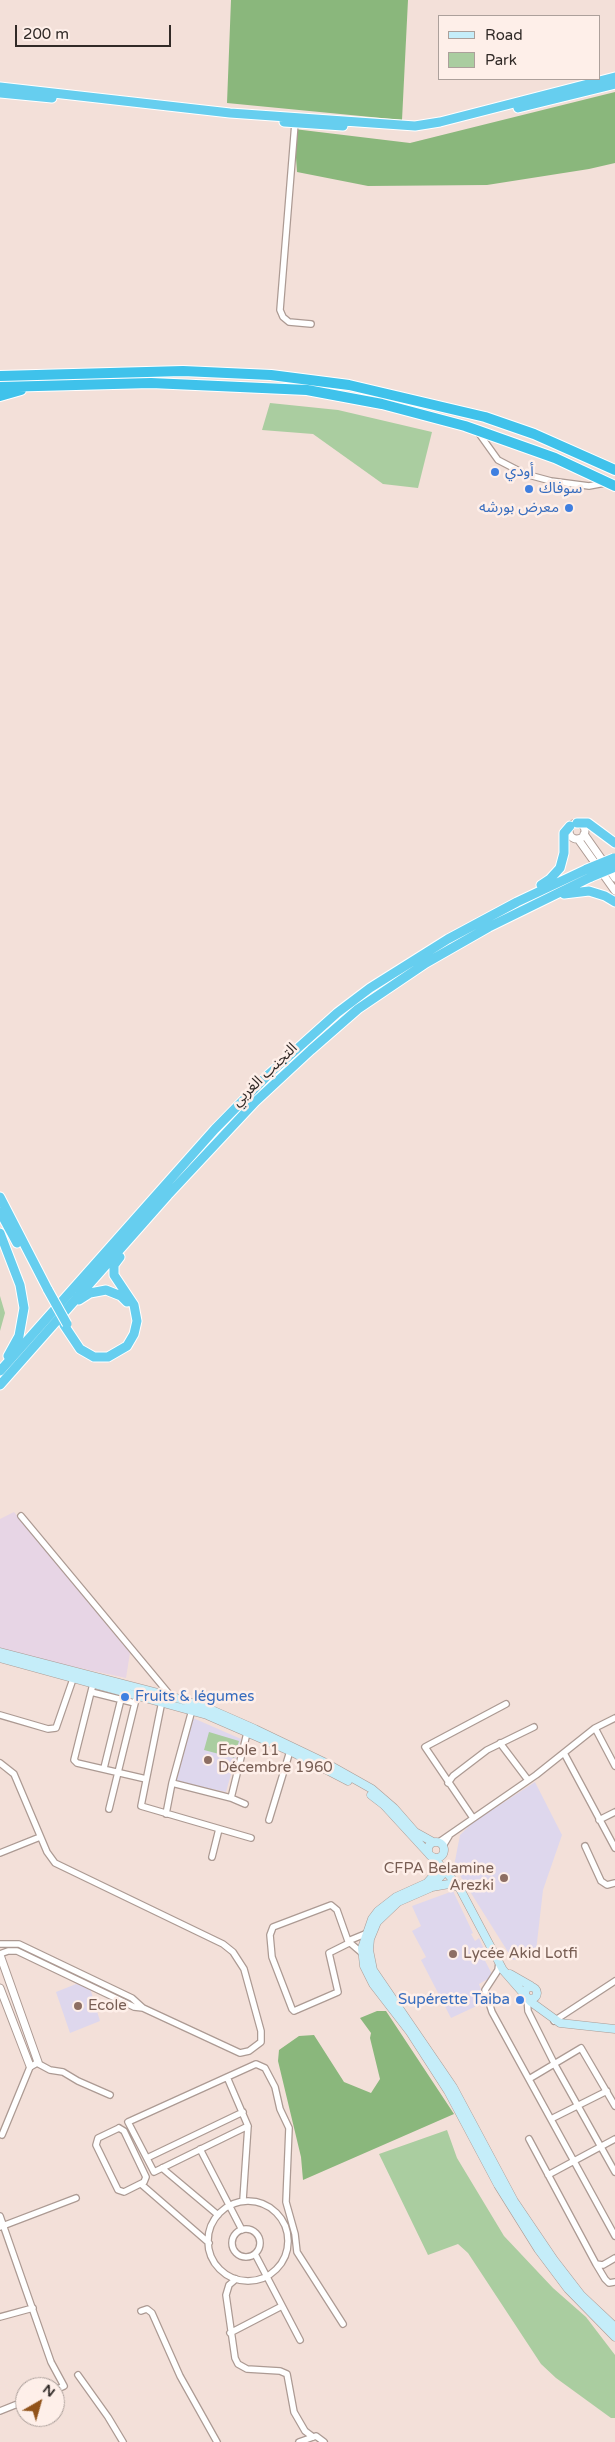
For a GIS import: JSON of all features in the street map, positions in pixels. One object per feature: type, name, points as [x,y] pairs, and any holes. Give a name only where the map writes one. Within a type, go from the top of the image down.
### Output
[{"type":"highway","points":[[0,87],[230,113],[415,126],[440,122],[615,77]]},
{"type":"highway","points":[[0,93],[228,119],[295,122],[402,131],[426,130],[615,84]]},
{"type":"highway","points":[[0,376],[183,370],[271,375],[349,385],[485,417],[534,434],[615,470]]},
{"type":"highway","points":[[0,387],[151,383],[307,390],[382,404],[477,430],[555,458],[611,485]]},
{"type":"highway","points":[[0,396],[40,385]]},
{"type":"highway","points":[[517,902],[557,872],[563,858],[564,833],[573,825],[588,824],[615,843]]},
{"type":"highway","name":"التجنب الغربي","points":[[0,1370],[215,1130],[292,1054],[370,988],[448,939],[517,902],[615,861]]},
{"type":"highway","name":"التجنب الغربي","points":[[0,1385],[63,1323],[153,1212],[255,1102],[290,1068],[358,1009],[392,985],[467,939],[549,897],[589,873]]},
{"type":"highway","points":[[549,897],[584,891],[600,894],[615,902]]},
{"type":"highway","points":[[0,1197],[63,1323],[80,1349],[94,1357],[108,1357],[127,1346],[134,1334],[136,1312],[130,1299],[116,1280],[114,1265],[153,1212]]},
{"type":"highway","points":[[0,1212],[47,1291]]},
{"type":"highway","points":[[0,1233],[20,1285],[24,1308],[19,1336],[0,1366]]},
{"type":"highway","points":[[98,1290],[112,1291],[121,1296],[126,1301],[133,1315],[131,1333],[128,1340],[118,1350],[107,1354],[94,1353],[81,1346],[63,1323],[81,1298],[98,1290]]},
{"type":"main road","points":[[0,1652],[170,1696],[205,1707],[324,1762],[380,1795],[416,1832],[440,1845],[448,1870],[499,1962],[509,1978],[527,1997],[552,2019],[571,2026],[615,2029]]},
{"type":"main road","points":[[0,1658],[73,1678],[92,1688],[136,1699],[162,1701],[192,1710],[290,1751],[350,1781],[376,1799],[439,1864],[448,1870]]},
{"type":"main road","points":[[431,1855],[429,1845],[440,1845]]},
{"type":"main road","points":[[431,1855],[441,1856],[440,1845]]},
{"type":"main road","points":[[439,1864],[434,1875],[427,1883],[396,1897],[378,1911],[365,1934],[364,1966],[372,1984],[410,2032],[448,2091],[521,2224],[555,2273],[615,2345]]},
{"type":"main road","points":[[430,1888],[448,1870]]},
{"type":"main road","points":[[457,1884],[430,1888],[398,1902],[377,1922],[370,1939],[369,1950],[372,1970],[381,1986],[417,2031],[453,2087],[514,2201],[554,2260],[581,2295],[615,2328]]},
{"type":"main road","points":[[499,1962],[513,1976],[536,1989],[538,1998],[552,2019]]},
{"type":"main road","points":[[527,1997],[525,1990],[531,1986]]},
{"type":"main road","points":[[527,1997],[535,1998],[538,1992]]},
{"type":"main road","points":[[593,2317],[615,2337]]},
{"type":"street","points":[[295,122],[280,310],[283,317],[289,322],[311,324]]},
{"type":"street","points":[[477,430],[498,460],[525,474],[551,481],[589,486],[611,485]]},
{"type":"street","points":[[615,878],[581,837],[571,836],[573,825],[584,826],[581,837],[615,891]]},
{"type":"street","points":[[21,1516],[170,1696]]},
{"type":"street","points":[[0,1715],[48,1729],[56,1728],[73,1678]]},
{"type":"street","points":[[109,1809],[119,1774],[136,1699],[121,1699],[92,1688],[73,1758],[77,1763],[104,1768],[119,1774],[146,1779]]},
{"type":"street","points":[[104,1768],[121,1699]]},
{"type":"street","points":[[162,1701],[141,1806],[251,1838]]},
{"type":"street","points":[[473,1818],[425,1747],[506,1704]]},
{"type":"street","points":[[166,1814],[192,1710]]},
{"type":"street","points":[[440,1845],[451,1832],[528,1780],[595,1728],[615,1718]]},
{"type":"street","points":[[448,1783],[453,1776],[473,1759],[500,1743],[534,1727]]},
{"type":"street","points":[[595,1728],[615,1766]]},
{"type":"street","points":[[232,1798],[247,1733]]},
{"type":"street","points":[[500,1743],[528,1780]]},
{"type":"street","points":[[269,1820],[290,1751]]},
{"type":"street","points":[[564,1753],[615,1848]]},
{"type":"street","points":[[0,1763],[14,1774],[51,1860],[223,1944],[233,1952],[244,1969],[261,2031],[261,2042],[249,2051],[240,2053],[143,2008],[132,1998],[19,1944],[0,1944]]},
{"type":"street","points":[[172,1784],[232,1798],[245,1804]]},
{"type":"street","points":[[600,1820],[615,1812]]},
{"type":"street","points":[[212,1858],[220,1829]]},
{"type":"street","points":[[0,1853],[40,1837]]},
{"type":"street","points":[[585,1846],[601,1881],[607,1885],[615,1883]]},
{"type":"street","points":[[363,1954],[348,1942],[337,1910],[331,1905],[273,1927],[270,1935],[272,1957],[294,2011],[338,1992],[329,1953],[348,1942],[365,1934]]},
{"type":"street","points":[[110,2095],[63,2072],[50,2070],[38,2062],[0,1955],[8,1950],[17,1951],[136,2008],[143,2008]]},
{"type":"street","points":[[499,1962],[498,1970],[485,1990],[486,1999],[615,2236]]},
{"type":"street","points":[[552,2019],[615,1981]]},
{"type":"street","points":[[0,1988],[30,2066]]},
{"type":"street","points":[[527,1997],[528,2011],[555,2065],[615,2172]]},
{"type":"street","points":[[529,2079],[581,2048],[615,2106]]},
{"type":"street","points":[[2,2135],[30,2066],[38,2062]]},
{"type":"street","points":[[248,2126],[154,2172],[128,2122],[260,2064],[265,2068],[275,2087],[280,2109],[289,2128],[286,2202],[295,2234],[297,2252]]},
{"type":"street","points":[[227,2077],[244,2112],[248,2126],[243,2200]]},
{"type":"street","points":[[550,2118],[607,2091]]},
{"type":"street","points":[[147,2158],[244,2112]]},
{"type":"street","points":[[118,2128],[123,2130],[145,2176],[145,2181],[141,2184],[124,2192],[118,2190],[96,2145],[98,2138],[118,2128]]},
{"type":"street","points":[[529,2139],[605,2279],[609,2283],[615,2282]]},
{"type":"street","points":[[548,2175],[615,2139]]},
{"type":"street","points":[[200,2149],[242,2230]]},
{"type":"street","points":[[162,2168],[218,2215]]},
{"type":"street","points":[[141,2184],[209,2244]]},
{"type":"street","points":[[2,2227],[76,2198]]},
{"type":"street","points":[[243,2200],[261,2203],[272,2210],[288,2230],[286,2257],[278,2268],[267,2277],[251,2281],[225,2275],[217,2266],[210,2253],[209,2244],[211,2226],[218,2215],[229,2206],[243,2200]]},
{"type":"street","points":[[0,2216],[2,2227],[33,2308],[51,2362],[59,2377]]},
{"type":"street","points":[[242,2230],[251,2230],[258,2237],[260,2246],[255,2254],[244,2256],[234,2250],[234,2238],[242,2230]]},
{"type":"street","points":[[288,2246],[297,2252],[343,2324]]},
{"type":"street","points":[[255,2254],[300,2340]]},
{"type":"street","points":[[596,2264],[603,2265],[615,2258]]},
{"type":"street","points":[[236,2279],[229,2285],[226,2295],[235,2358],[242,2367],[259,2371],[280,2371],[287,2374],[294,2412],[305,2431],[313,2437]]},
{"type":"street","points":[[230,2333],[282,2306]]},
{"type":"street","points":[[0,2317],[33,2308]]},
{"type":"street","points":[[141,2310],[147,2310],[152,2313],[180,2376],[217,2442]]},
{"type":"street","points":[[78,2375],[123,2442]]},
{"type":"street","points":[[0,2411],[15,2405]]},
{"type":"street","points":[[299,2442],[316,2436],[324,2442]]},
{"type":"shaded area","points":[[14,1512],[130,1653],[126,1678],[24,1656],[0,1648],[0,1519]]},
{"type":"shaded area","name":"Ecole 11 Décembre 1960","points":[[193,1718],[241,1739],[226,1792],[174,1781]]},
{"type":"shaded area","name":"CFPA Belamine Arezki","points":[[535,1782],[562,1835],[543,1890],[536,1951],[533,1955],[513,1960],[454,1866],[460,1835],[472,1823]]},
{"type":"shaded area","name":"Lycée Akid Lotfi","points":[[453,1891],[473,1933],[471,1934],[475,1941],[479,1938],[484,1949],[480,1951],[493,1976],[479,1984],[481,1990],[478,1992],[483,2003],[451,2018],[421,1960],[426,1957],[412,1931],[421,1926],[412,1906]]},
{"type":"shaded area","name":"Ecole","points":[[76,1984],[90,1988],[100,2021],[70,2033],[56,1992]]},
{"type":"green space","points":[[231,0],[408,0],[402,120],[227,103]]},
{"type":"green space","points":[[615,92],[615,163],[589,169],[487,185],[368,186],[297,172],[294,129],[410,143]]},
{"type":"green space","points":[[270,403],[338,410],[432,432],[418,488],[383,484],[313,434],[262,430]]},
{"type":"green space","points":[[0,1296],[5,1313],[0,1331]]},
{"type":"green space","points":[[209,1732],[239,1741],[234,1758],[204,1750]]},
{"type":"green space","points":[[377,2011],[386,2011],[454,2114],[303,2180],[301,2157],[278,2061],[279,2050],[299,2036],[314,2035],[344,2082],[371,2093],[380,2079],[370,2038],[371,2033],[360,2018]]},
{"type":"green space","points":[[447,2130],[457,2158],[504,2236],[553,2288],[586,2317],[615,2355],[615,2418],[611,2418],[556,2378],[541,2364],[468,2253],[458,2244],[428,2255],[379,2154]]},
{"type":"place","name":"أودي","points":[[495,472]]},
{"type":"place","name":"سوفاك","points":[[529,489]]},
{"type":"place","name":"معرض بورشه","points":[[569,508]]},
{"type":"place","name":"Fruits & légumes","points":[[125,1697]]},
{"type":"place","name":"Ecole 11 Décembre 1960","points":[[208,1760]]},
{"type":"place","name":"CFPA Belamine Arezki","points":[[504,1878]]},
{"type":"place","name":"Lycée Akid Lotfi","points":[[453,1954]]},
{"type":"place","name":"Supérette Taiba","points":[[520,2000]]},
{"type":"place","name":"Ecole","points":[[78,2006]]}]
